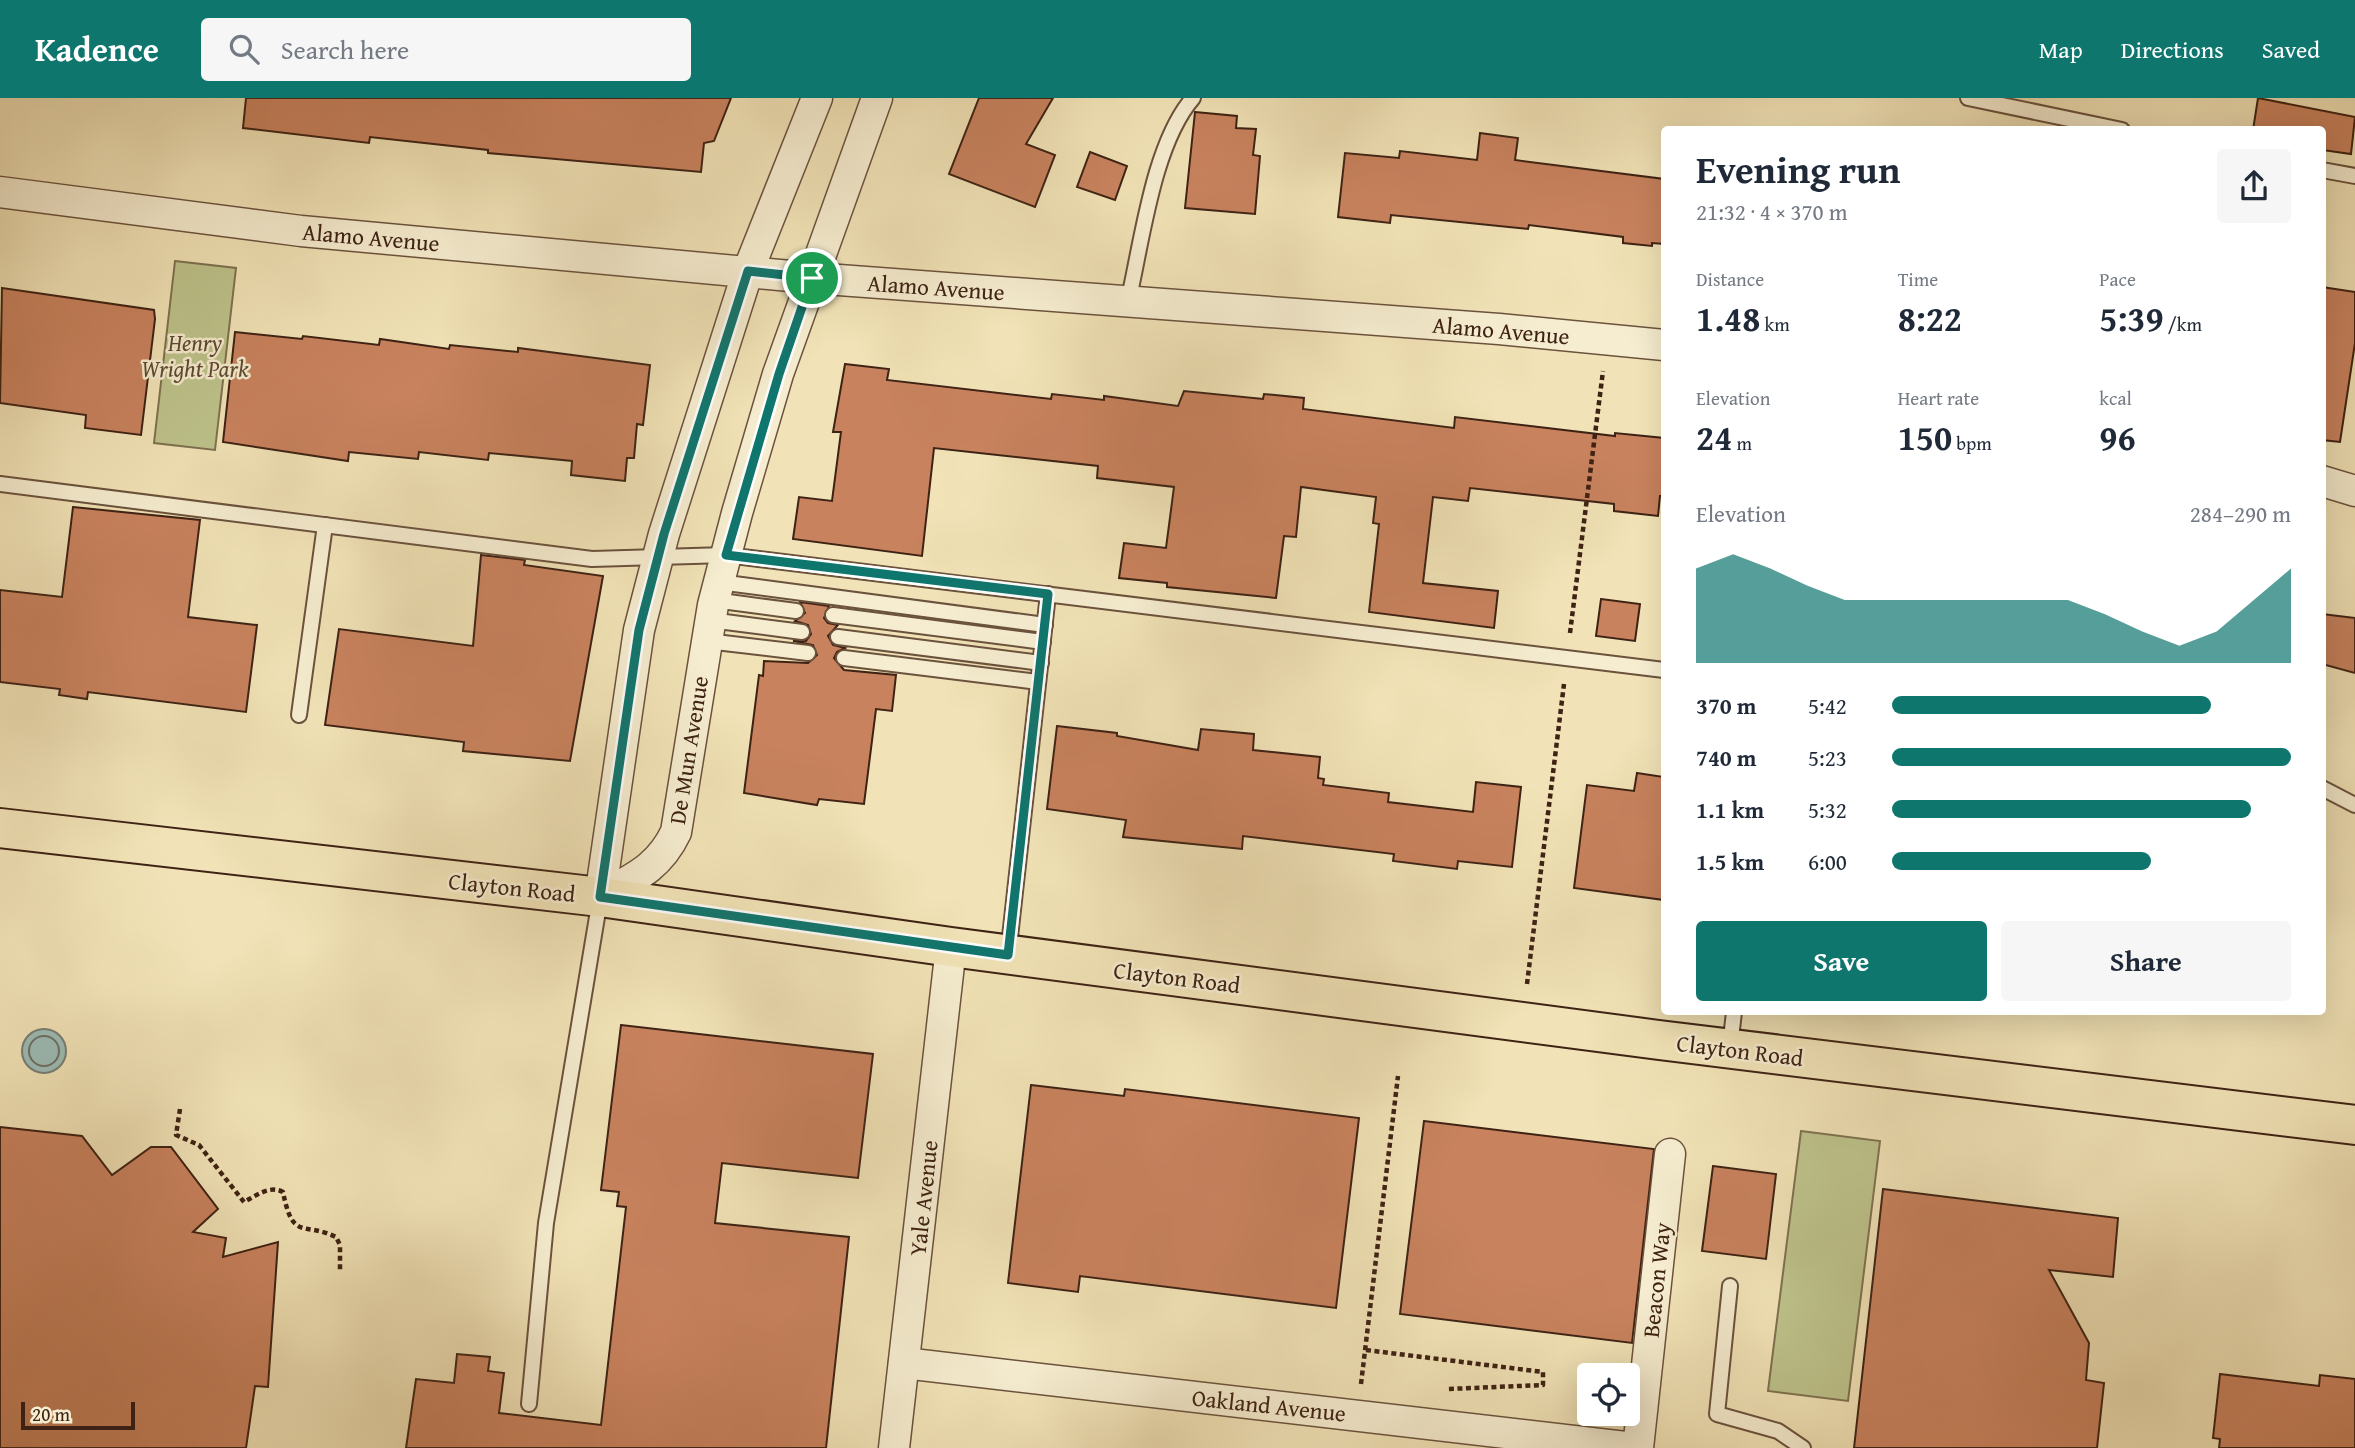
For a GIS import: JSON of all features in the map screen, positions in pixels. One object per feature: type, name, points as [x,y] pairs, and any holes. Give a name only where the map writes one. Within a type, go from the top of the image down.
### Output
[{"type":"main road","name":"Clayton Road","points":[[0,828],[600,897],[1008,955],[1730,1049],[2355,1125]]},
{"type":"street","points":[[600,897],[639,630],[657,559],[748,271],[817,98]]},
{"type":"street","name":"De Mun Avenue","points":[[600,897],[650,869],[668,848],[676,832],[715,599],[779,374],[877,98]]},
{"type":"street","name":"Alamo Avenue","points":[[0,192],[301,231],[812,278],[1499,329],[1661,345]]},
{"type":"street","points":[[2326,482],[2355,491]]},
{"type":"street","name":"Yale Avenue","points":[[894,1448],[951,947]]},
{"type":"street","name":"Beacon Way","points":[[1636,1448],[1670,1154]]},
{"type":"street","name":"Oakland Avenue","points":[[904,1363],[1471,1438],[1636,1448]]},
{"type":"lane","points":[[1128,302],[1164,148],[1180,112],[1193,98]]},
{"type":"lane","points":[[1968,98],[2103,126]]},
{"type":"lane","points":[[2326,171],[2355,176]]},
{"type":"lane","points":[[0,485],[592,559],[657,559],[715,599],[808,653]]},
{"type":"lane","points":[[299,715],[326,526]]},
{"type":"lane","points":[[715,599],[1048,594],[1661,670]]},
{"type":"lane","points":[[1008,955],[1048,594]]},
{"type":"lane","points":[[715,599],[796,611]]},
{"type":"lane","points":[[715,599],[1045,625]]},
{"type":"lane","points":[[715,599],[802,632]]},
{"type":"lane","points":[[833,615],[1043,642]]},
{"type":"lane","points":[[838,637],[1041,663]]},
{"type":"lane","points":[[845,658],[1038,682]]},
{"type":"lane","points":[[2326,790],[2355,805]]},
{"type":"lane","points":[[529,1404],[546,1223],[600,897]]},
{"type":"lane","points":[[1730,1049],[1734,1015]]},
{"type":"lane","points":[[1730,1286],[1717,1414],[1778,1431],[1803,1448]]},
{"type":"path","points":[[1363,1376],[1398,1076]]},
{"type":"path","points":[[180,1109],[176,1135],[199,1145],[244,1202],[268,1190],[276,1188],[283,1192],[287,1212],[302,1230],[336,1237],[340,1245],[340,1271]]},
{"type":"path","points":[[1366,1350],[1543,1372],[1543,1385],[1437,1390]]},
{"type":"green space","name":"Henry Wright Park","points":[[175,261],[236,268],[215,450],[154,443]]},
{"type":"green space","points":[[1801,1131],[1880,1141],[1848,1401],[1768,1391]]},
{"type":"water","points":[[44,1029],[59,1036],[66,1051],[59,1066],[44,1073],[29,1066],[22,1051],[29,1036]]},
{"type":"building","points":[[246,98],[731,98],[714,141],[704,143],[701,172],[488,153],[488,150],[370,137],[369,143],[243,128]]},
{"type":"building","points":[[979,98],[1053,98],[1026,144],[1055,155],[1035,207],[949,174]]},
{"type":"building","points":[[2258,98],[2355,117],[2351,154],[2326,151],[2326,126],[2254,126]]},
{"type":"building","points":[[1195,112],[1237,116],[1236,128],[1256,129],[1253,155],[1260,156],[1255,214],[1185,208]]},
{"type":"building","points":[[1480,133],[1518,138],[1515,160],[1661,179],[1661,244],[1652,243],[1652,246],[1623,243],[1623,237],[1529,225],[1528,229],[1391,215],[1390,223],[1338,217],[1345,153],[1399,158],[1400,151],[1477,160]]},
{"type":"building","points":[[1090,152],[1127,166],[1115,200],[1077,187]]},
{"type":"building","points":[[2,288],[154,310],[141,435],[85,428],[86,415],[0,403]]},
{"type":"building","points":[[2326,288],[2355,292],[2355,343],[2340,442],[2326,440]]},
{"type":"building","points":[[235,332],[302,339],[303,336],[379,345],[380,339],[449,349],[450,345],[518,352],[518,348],[650,365],[643,425],[637,424],[634,458],[627,458],[625,481],[571,475],[572,461],[489,453],[488,460],[419,452],[418,459],[349,452],[348,461],[223,442]]},
{"type":"building","points":[[845,364],[889,369],[887,380],[1051,399],[1052,394],[1104,400],[1104,396],[1178,406],[1184,391],[1263,399],[1264,394],[1304,398],[1303,409],[1454,428],[1455,417],[1615,436],[1615,433],[1661,438],[1661,496],[1658,516],[1614,511],[1614,504],[1470,488],[1468,501],[1433,497],[1423,583],[1498,591],[1494,628],[1369,612],[1379,524],[1373,523],[1376,497],[1301,487],[1296,537],[1284,536],[1276,598],[1167,587],[1167,583],[1119,578],[1124,543],[1166,548],[1174,487],[1097,478],[1098,466],[934,448],[922,556],[793,539],[799,497],[832,501],[841,432],[833,432]]},
{"type":"building","points":[[73,507],[200,520],[188,617],[257,625],[246,712],[88,692],[87,699],[59,695],[60,689],[0,682],[0,590],[62,597]]},
{"type":"building","points":[[481,555],[525,560],[524,565],[603,576],[570,761],[463,751],[464,742],[325,725],[339,629],[473,646]]},
{"type":"building","points":[[1601,599],[1640,604],[1635,641],[1596,636]]},
{"type":"building","points":[[800,602],[829,606],[824,618],[828,623],[838,625],[828,636],[833,645],[845,648],[837,652],[834,658],[844,670],[896,675],[892,711],[876,709],[864,804],[819,799],[817,805],[744,793],[759,675],[763,676],[764,661],[808,663],[817,655],[813,645],[793,641],[806,641],[811,634],[808,625],[795,621],[805,613]]},
{"type":"building","points":[[2326,614],[2355,618],[2355,673],[2326,665]]},
{"type":"building","points":[[1057,726],[1117,733],[1117,736],[1198,750],[1201,729],[1254,734],[1253,750],[1320,757],[1318,778],[1324,779],[1323,785],[1389,793],[1388,802],[1473,812],[1476,782],[1521,787],[1512,867],[1458,861],[1457,869],[1393,861],[1394,854],[1243,836],[1242,849],[1123,837],[1126,820],[1047,809]]},
{"type":"building","points":[[1637,773],[1661,777],[1661,900],[1574,888],[1587,785],[1634,791]]},
{"type":"building","points":[[621,1025],[873,1054],[858,1178],[722,1163],[715,1223],[849,1237],[826,1448],[406,1448],[416,1379],[454,1383],[457,1354],[490,1357],[488,1371],[504,1373],[499,1413],[601,1425],[626,1207],[617,1206],[619,1192],[601,1190]]},
{"type":"building","points":[[1031,1085],[1124,1096],[1125,1089],[1359,1118],[1336,1308],[1080,1276],[1078,1292],[1008,1283]]},
{"type":"building","points":[[1424,1121],[1654,1149],[1632,1343],[1400,1314]]},
{"type":"building","points":[[0,1127],[82,1136],[112,1175],[151,1147],[171,1147],[218,1209],[193,1232],[226,1238],[223,1257],[278,1242],[268,1387],[255,1386],[246,1448],[0,1448]]},
{"type":"building","points":[[1713,1166],[1776,1174],[1766,1259],[1702,1251]]},
{"type":"building","points":[[1883,1189],[2118,1218],[2113,1277],[2049,1270],[2089,1343],[2086,1380],[2104,1383],[2097,1448],[1854,1448]]},
{"type":"building","points":[[2220,1374],[2319,1386],[2320,1375],[2355,1379],[2355,1448],[2219,1448],[2220,1439],[2213,1438]]},
{"type":"route","points":[[748,271],[812,278],[779,374],[726,555],[1048,594],[1008,955],[600,897],[639,630],[664,534],[748,271]]}]
